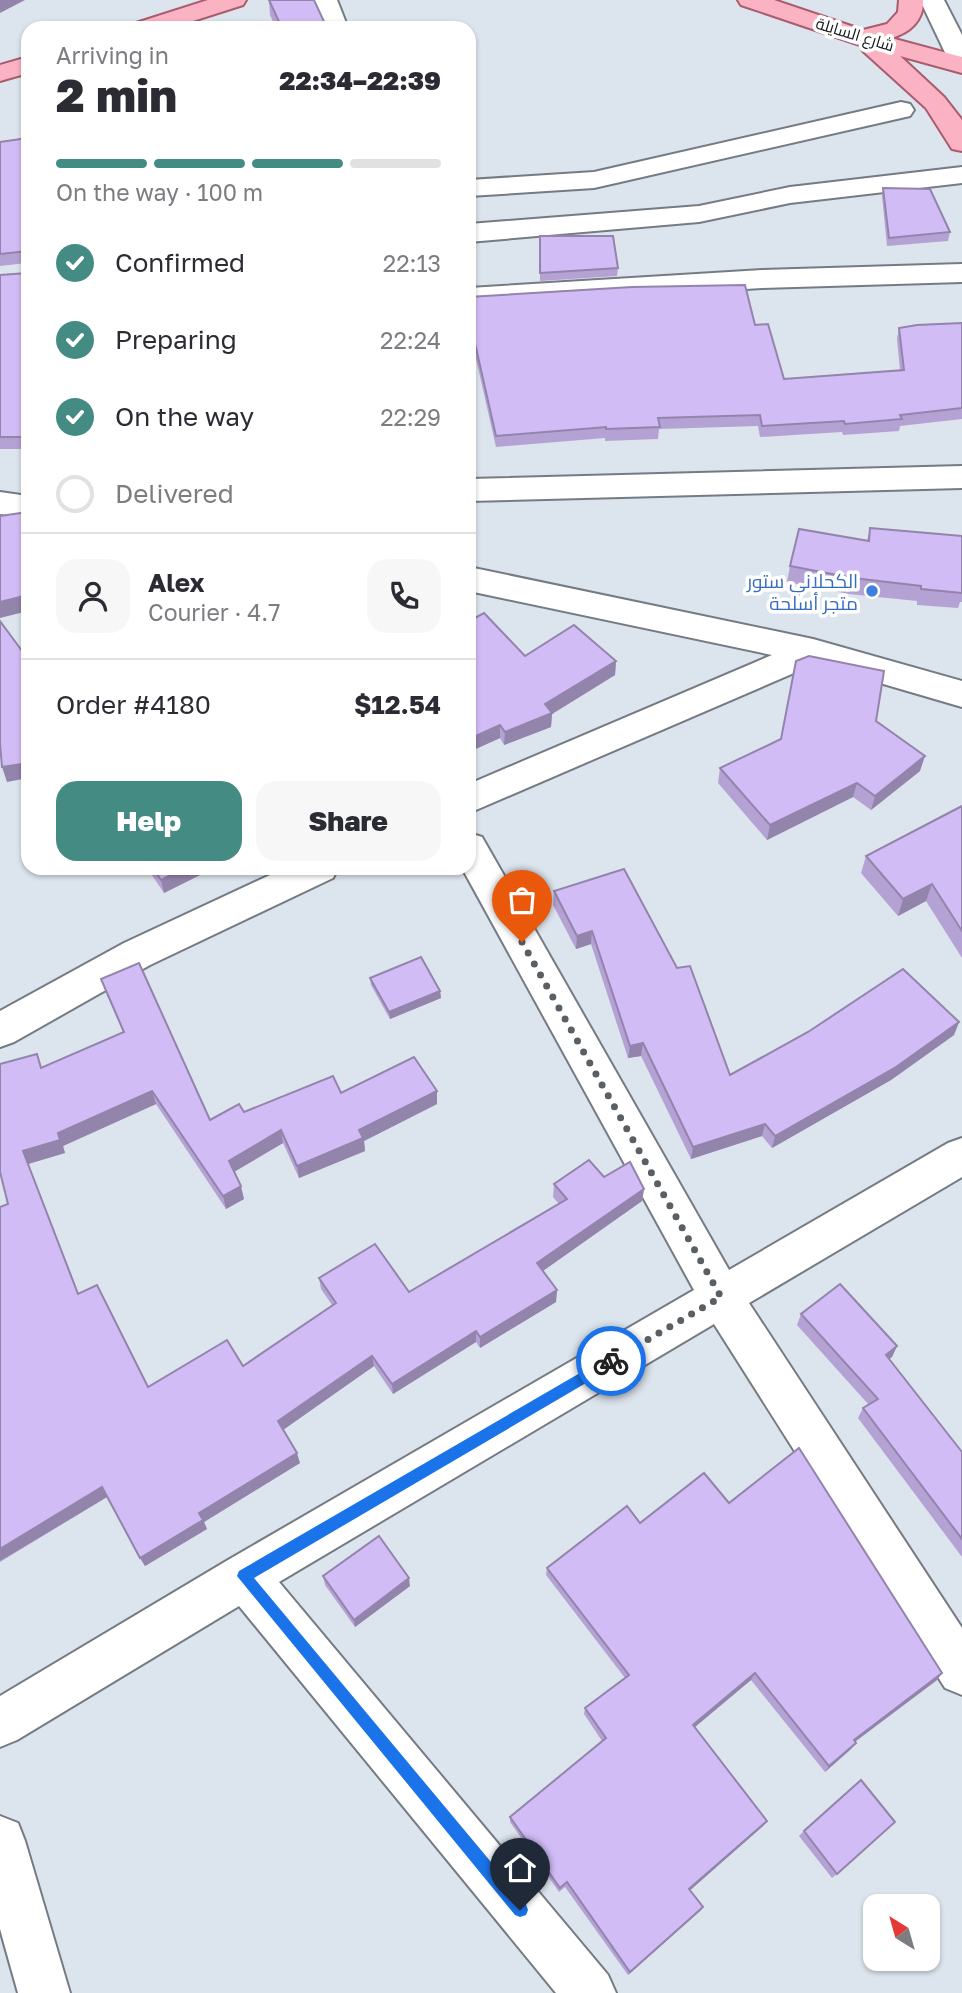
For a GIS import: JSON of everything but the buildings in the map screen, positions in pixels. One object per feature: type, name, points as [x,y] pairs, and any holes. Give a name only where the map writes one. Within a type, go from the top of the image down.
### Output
[{"type":"main road","points":[[167,21],[234,0]]},
{"type":"main road","name":"شارع السايلة","points":[[750,0],[862,38],[962,63]]},
{"type":"main road","points":[[862,38],[896,29],[911,13],[911,0]]},
{"type":"main road","points":[[862,38],[912,79],[957,131],[962,144]]},
{"type":"main road","points":[[0,73],[21,67]]},
{"type":"street","points":[[325,0],[332,21]]},
{"type":"street","points":[[932,0],[962,63]]},
{"type":"street","points":[[955,0],[962,13]]},
{"type":"street","points":[[476,188],[594,180],[901,110]]},
{"type":"street","points":[[476,232],[699,215],[790,195],[962,175]]},
{"type":"street","points":[[476,297],[762,279],[962,273]]},
{"type":"street","points":[[476,490],[962,477]]},
{"type":"street","points":[[0,500],[21,498]]},
{"type":"street","points":[[0,500],[21,505]]},
{"type":"street","points":[[476,580],[813,651],[962,694]]},
{"type":"street","points":[[476,796],[813,651]]},
{"type":"street","points":[[476,860],[721,1297],[962,1671]]},
{"type":"street","points":[[0,1030],[137,954],[305,875]]},
{"type":"street","points":[[0,1724],[244,1576],[962,1156]]},
{"type":"street","points":[[244,1576],[590,1993]]},
{"type":"street","points":[[0,1842],[38,1990]]},
{"type":"way so far","points":[[522,942],[721,1297],[611,1361]]},
{"type":"place","name":"الكحلاني ستور متجر أسلحة","points":[[872,591]]},
{"type":"route","points":[[520,1910],[244,1576],[611,1361]]}]
